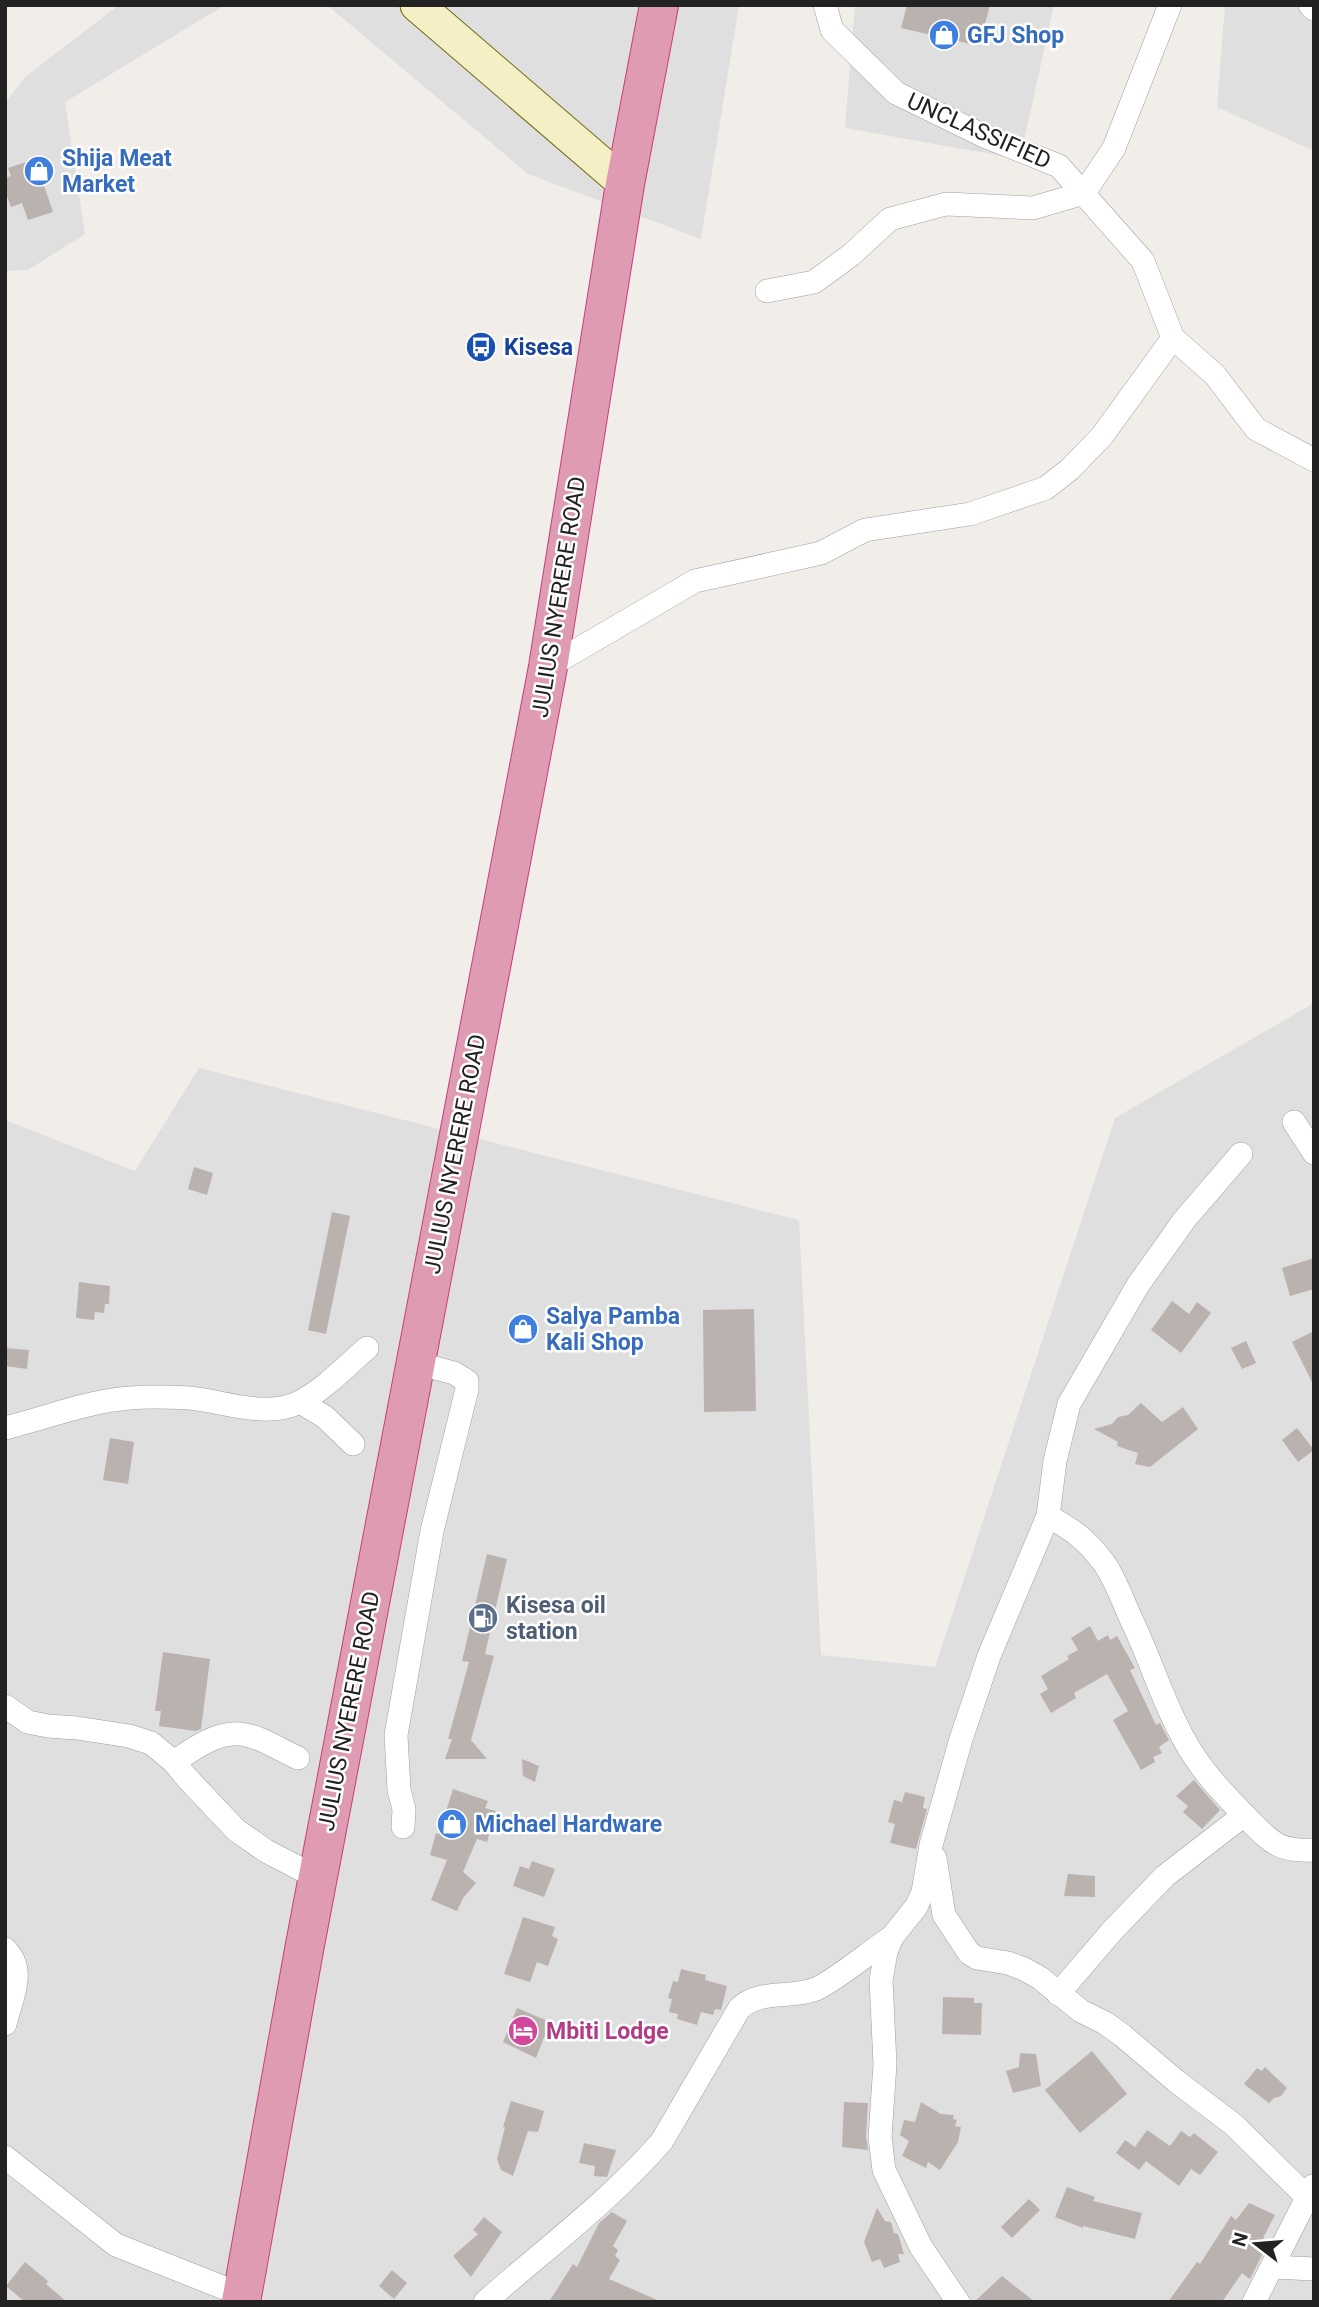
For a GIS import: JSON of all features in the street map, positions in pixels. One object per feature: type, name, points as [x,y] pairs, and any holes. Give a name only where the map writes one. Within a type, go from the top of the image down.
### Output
[{"type":"highway","name":"JULIUS NYERERE ROAD","points":[[242,2298],[318,1878],[548,667],[625,184],[659,5]]},
{"type":"street","points":[[417,5],[625,184]]},
{"type":"street","name":"UNCLASSIFIED","points":[[825,5],[832,30],[896,93],[982,135],[1059,166],[1143,261],[1173,338]]},
{"type":"street","points":[[766,291],[814,282],[851,255],[890,219],[946,204],[1032,208],[1084,193],[1114,148],[1170,5]]},
{"type":"street","points":[[548,667],[695,581],[821,553],[864,530],[970,514],[1046,488],[1070,469],[1102,436],[1173,338],[1215,375],[1256,429],[1314,460]]},
{"type":"street","points":[[1294,1122],[1314,1153]]},
{"type":"street","points":[[485,2302],[633,2174],[662,2141],[739,2009],[746,2002],[754,1998],[817,1989],[892,1937],[916,1907],[923,1892],[931,1845],[961,1739],[989,1656],[1048,1516],[1055,1461],[1069,1404],[1138,1285],[1185,1219],[1241,1154]]},
{"type":"street","points":[[5,1428],[96,1403],[131,1398],[189,1398],[256,1409],[286,1407],[300,1402],[367,1348]]},
{"type":"street","points":[[403,1827],[404,1809],[399,1790],[396,1735],[432,1531],[467,1389],[467,1381],[460,1376],[416,1363]]},
{"type":"street","points":[[300,1402],[325,1418],[353,1444]]},
{"type":"street","points":[[1048,1516],[1077,1532],[1106,1566],[1174,1718],[1193,1755],[1214,1786],[1266,1837],[1280,1847],[1294,1851],[1314,1850]]},
{"type":"street","points":[[5,1706],[28,1722],[129,1736],[151,1743],[174,1762],[236,1830],[266,1851],[318,1878]]},
{"type":"street","points":[[174,1762],[197,1745],[221,1736],[240,1734],[298,1758]]},
{"type":"street","points":[[1058,1994],[1113,1930],[1165,1876],[1244,1815]]},
{"type":"street","points":[[931,1845],[944,1915],[968,1953],[977,1958],[1008,1963],[1024,1969],[1040,1978],[1081,2011],[1105,2023],[1234,2125],[1310,2191],[1254,2302]]},
{"type":"street","points":[[892,1937],[881,1980],[885,2064],[880,2137],[884,2170],[920,2248],[958,2302]]},
{"type":"street","points":[[5,1950],[12,1956],[16,1967],[16,1987],[5,2024]]},
{"type":"street","points":[[6,2154],[116,2245],[242,2298]]},
{"type":"street","points":[[1273,2267],[1314,2269]]},
{"type":"shaded area","points":[[119,5],[225,5],[65,102],[85,234],[28,270],[5,271],[5,103],[25,77]]},
{"type":"shaded area","points":[[327,5],[739,5],[701,239],[528,174]]},
{"type":"shaded area","points":[[855,5],[1054,5],[1020,159],[845,128]]},
{"type":"shaded area","points":[[1225,5],[1314,5],[1314,151],[1217,107]]},
{"type":"shaded area","points":[[1314,1003],[1314,2302],[5,2302],[5,1120],[135,1171],[199,1068],[799,1220],[821,1655],[935,1667],[1115,1118]]},
{"type":"building","points":[[907,5],[990,5],[979,46],[901,28]]},
{"type":"building","points":[[35,159],[53,212],[28,220],[22,203],[11,207],[5,191],[5,178],[11,176],[8,168]]},
{"type":"building","points":[[194,1167],[213,1173],[207,1195],[188,1189]]},
{"type":"building","points":[[332,1212],[350,1216],[326,1334],[308,1330]]},
{"type":"building","points":[[1314,1258],[1314,1289],[1290,1296],[1282,1268]]},
{"type":"building","points":[[79,1282],[110,1286],[109,1304],[105,1304],[104,1313],[95,1312],[94,1320],[76,1318]]},
{"type":"building","points":[[1172,1301],[1189,1314],[1197,1302],[1211,1313],[1181,1353],[1151,1330]]},
{"type":"building","points":[[754,1309],[756,1411],[704,1412],[703,1310]]},
{"type":"building","points":[[1314,1331],[1314,1386],[1292,1342]]},
{"type":"building","points":[[1246,1341],[1256,1363],[1242,1369],[1231,1348]]},
{"type":"building","points":[[5,1348],[29,1350],[27,1369],[5,1366]]},
{"type":"building","points":[[1141,1403],[1162,1422],[1183,1407],[1198,1429],[1150,1467],[1135,1464],[1138,1453],[1117,1446],[1118,1442],[1094,1429],[1112,1424],[1118,1417],[1128,1415]]},
{"type":"building","points":[[1297,1428],[1314,1450],[1298,1462],[1282,1440]]},
{"type":"building","points":[[110,1438],[134,1442],[128,1484],[103,1480]]},
{"type":"building","points":[[487,1554],[507,1559],[485,1654],[494,1656],[471,1740],[487,1759],[445,1759],[469,1662],[462,1661]]},
{"type":"building","points":[[1090,1626],[1098,1641],[1108,1635],[1110,1640],[1117,1636],[1135,1668],[1130,1670],[1156,1725],[1160,1723],[1169,1740],[1159,1747],[1162,1753],[1153,1757],[1155,1762],[1141,1770],[1113,1720],[1128,1711],[1107,1674],[1074,1693],[1076,1698],[1051,1713],[1040,1694],[1048,1689],[1041,1676],[1069,1659],[1067,1656],[1078,1650],[1071,1638]]},
{"type":"building","points":[[163,1652],[210,1659],[201,1729],[196,1731],[159,1726],[161,1711],[155,1711]]},
{"type":"building","points":[[522,1759],[539,1766],[535,1782],[523,1776]]},
{"type":"building","points":[[1194,1780],[1220,1810],[1202,1829],[1183,1812],[1188,1806],[1176,1796]]},
{"type":"building","points":[[453,1789],[488,1801],[485,1808],[496,1811],[487,1842],[477,1839],[463,1872],[476,1883],[463,1898],[457,1911],[431,1900],[447,1860],[430,1855]]},
{"type":"building","points":[[905,1792],[925,1797],[923,1808],[927,1809],[916,1849],[890,1843],[895,1824],[888,1822],[894,1800],[902,1802]]},
{"type":"building","points":[[532,1861],[555,1869],[544,1897],[513,1886],[520,1866],[529,1869]]},
{"type":"building","points":[[1068,1874],[1095,1876],[1095,1897],[1064,1896]]},
{"type":"building","points":[[523,1917],[555,1927],[552,1936],[558,1939],[548,1966],[537,1962],[530,1982],[504,1974]]},
{"type":"building","points":[[681,1969],[706,1975],[705,1980],[727,1986],[721,2010],[715,2009],[713,2015],[701,2012],[697,2025],[677,2019],[678,2014],[669,2012],[672,1999],[668,1998],[673,1981],[678,1982]]},
{"type":"building","points":[[943,1997],[974,1998],[974,2003],[982,2003],[981,2035],[942,2034]]},
{"type":"building","points":[[517,2008],[550,2022],[536,2058],[503,2042]]},
{"type":"building","points":[[1092,2051],[1127,2094],[1080,2133],[1045,2090]]},
{"type":"building","points":[[1020,2053],[1036,2054],[1041,2086],[1013,2093],[1006,2071],[1019,2067]]},
{"type":"building","points":[[1265,2067],[1287,2088],[1281,2096],[1269,2103],[1244,2084],[1257,2068],[1262,2071]]},
{"type":"building","points":[[511,2101],[544,2111],[538,2132],[528,2131],[513,2176],[501,2170],[497,2159]]},
{"type":"building","points":[[844,2102],[868,2103],[868,2150],[842,2147]]},
{"type":"building","points":[[921,2102],[941,2114],[954,2115],[953,2119],[957,2120],[955,2126],[961,2127],[958,2142],[940,2170],[928,2162],[926,2168],[902,2156],[909,2141],[900,2135],[904,2120],[915,2122]]},
{"type":"building","points":[[1147,2130],[1170,2146],[1181,2131],[1190,2137],[1194,2133],[1218,2152],[1200,2175],[1191,2169],[1179,2186],[1146,2161],[1139,2170],[1116,2153],[1125,2140],[1135,2147]]},
{"type":"building","points":[[584,2143],[616,2150],[607,2177],[594,2176],[595,2166],[579,2163]]},
{"type":"building","points":[[1067,2187],[1095,2197],[1093,2201],[1142,2213],[1135,2239],[1083,2228],[1055,2217]]},
{"type":"building","points":[[1029,2199],[1040,2210],[1012,2238],[1001,2227]]},
{"type":"building","points":[[1249,2203],[1275,2215],[1263,2238],[1269,2241],[1250,2279],[1242,2273],[1222,2302],[1168,2302],[1197,2262],[1200,2264],[1231,2216],[1236,2220]]},
{"type":"building","points":[[877,2208],[885,2221],[891,2222],[904,2254],[898,2254],[900,2262],[884,2268],[880,2259],[872,2262],[864,2242]]},
{"type":"building","points":[[612,2212],[627,2221],[613,2246],[618,2250],[615,2256],[620,2260],[609,2279],[662,2302],[549,2302],[573,2264],[577,2267],[599,2223]]},
{"type":"building","points":[[484,2217],[502,2232],[471,2277],[453,2256],[478,2234],[473,2230]]},
{"type":"building","points":[[25,2262],[48,2281],[46,2284],[67,2302],[25,2302],[6,2286]]},
{"type":"building","points":[[392,2270],[407,2283],[394,2299],[379,2286]]},
{"type":"building","points":[[1002,2276],[1035,2302],[974,2302]]},
{"type":"place","name":"GFJ Shop","points":[[944,35]]},
{"type":"place","name":"Shija Meat Market","points":[[39,171]]},
{"type":"place","name":"Kisesa","points":[[481,347]]},
{"type":"place","name":"Salya Pamba Kali Shop","points":[[523,1329]]},
{"type":"place","name":"Kisesa oil station","points":[[483,1618]]},
{"type":"place","name":"Michael Hardware","points":[[452,1824]]},
{"type":"place","name":"Mbiti Lodge","points":[[523,2031]]}]
